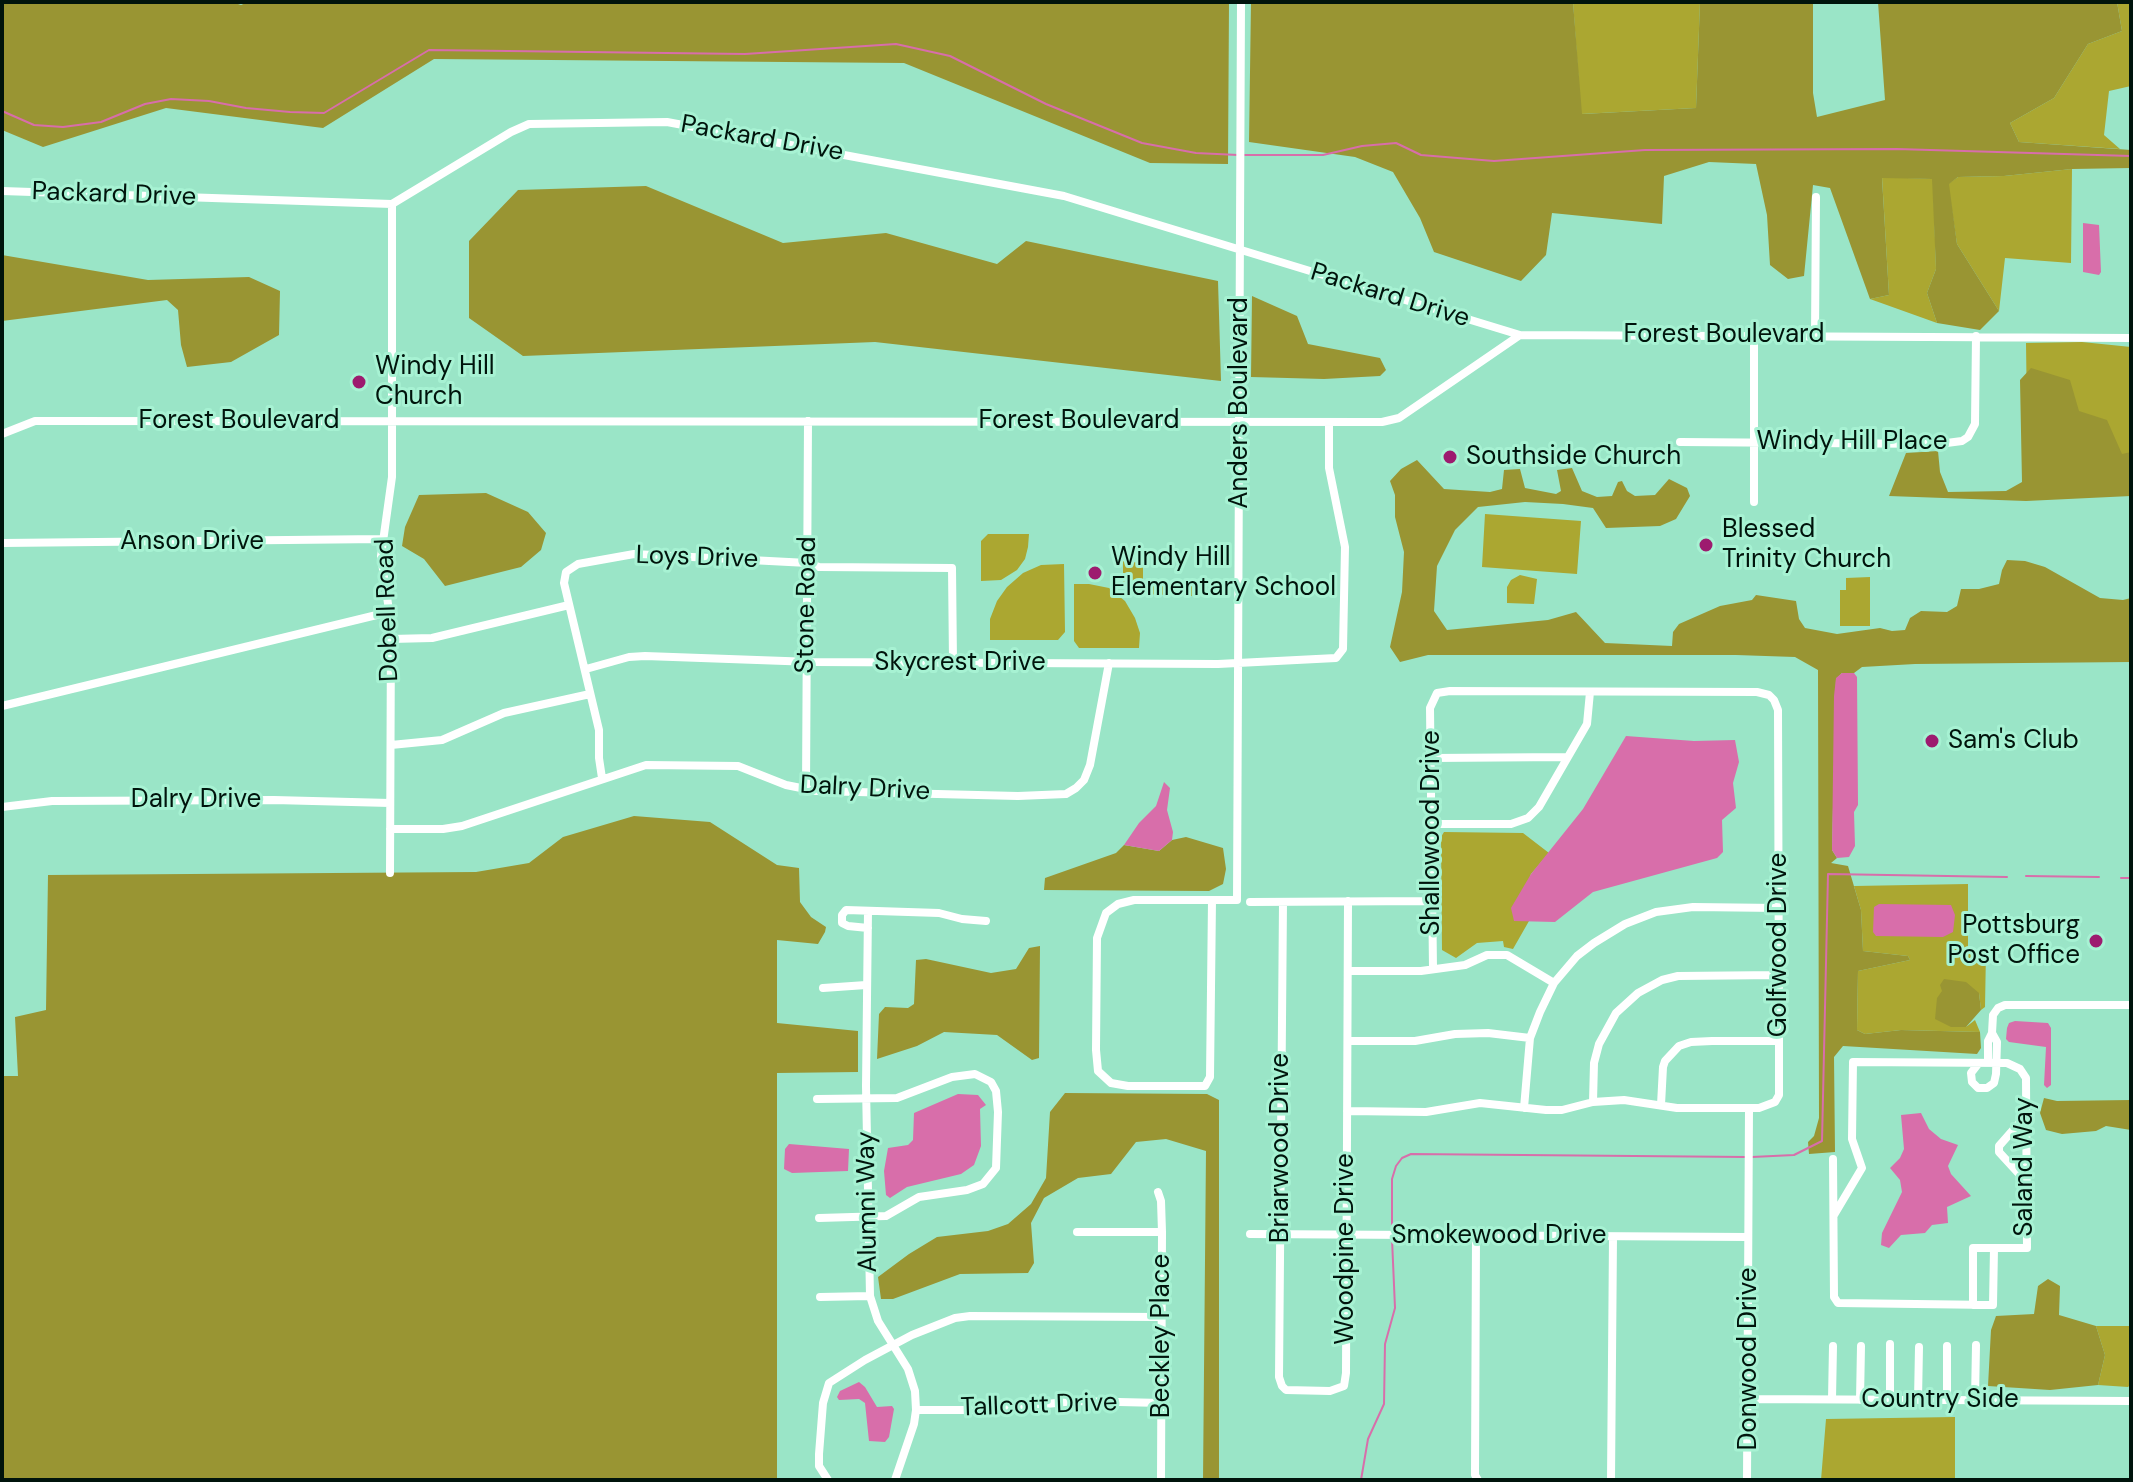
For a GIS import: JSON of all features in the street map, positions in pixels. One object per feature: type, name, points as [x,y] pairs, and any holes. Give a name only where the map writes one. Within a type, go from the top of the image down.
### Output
[{"type":"street","name":"Anders Boulevard","points":[[1212,900],[1237,900],[1241,2]]},
{"type":"street","name":"Packard Drive","points":[[2,191],[392,204],[529,124],[667,122],[1064,196],[1520,335]]},
{"type":"street","points":[[1815,336],[1816,197]]},
{"type":"street","name":"Dobell Road","points":[[390,873],[391,639],[382,570],[382,539],[392,489],[392,204]]},
{"type":"street","name":"Forest Boulevard","points":[[2,434],[27,424],[50,421],[1382,422],[1399,418],[1520,335],[2131,338]]},
{"type":"street","points":[[1754,336],[1754,502]]},
{"type":"street","name":"Windy Hill Place","points":[[1680,442],[1939,444],[1962,441],[1975,424],[1976,336]]},
{"type":"street","name":"Stone Road","points":[[806,790],[808,421]]},
{"type":"street","name":"Skycrest Drive","points":[[586,669],[638,656],[806,661],[1218,664],[1336,658],[1343,649],[1345,547],[1329,468],[1329,423]]},
{"type":"street","name":"Anson Drive","points":[[2,543],[382,539]]},
{"type":"street","name":"Loys Drive","points":[[569,605],[563,576],[568,569],[628,554],[808,563],[819,567],[952,568],[953,662]]},
{"type":"street","points":[[391,639],[432,638],[569,605],[599,730],[602,778]]},
{"type":"street","points":[[2,706],[389,612]]},
{"type":"street","name":"Dalry Drive","points":[[390,829],[462,826],[641,766],[730,765],[806,790],[1018,796],[1066,794],[1084,780],[1090,765],[1109,663]]},
{"type":"street","name":"Golfwood Drive","points":[[1347,1111],[1426,1112],[1480,1103],[1562,1110],[1593,1102],[1624,1100],[1677,1108],[1749,1108],[1769,1107],[1779,1095],[1778,710],[1774,700],[1757,692],[1450,691],[1437,693],[1434,697]]},
{"type":"street","points":[[1432,824],[1506,824],[1528,818],[1539,807],[1589,717],[1590,692]]},
{"type":"street","points":[[391,745],[442,740],[504,713],[590,694]]},
{"type":"street","name":"Shallowood Drive","points":[[1433,969],[1430,708],[1434,697]]},
{"type":"street","points":[[1432,758],[1567,757]]},
{"type":"street","name":"Dalry Drive","points":[[2,807],[52,801],[390,803]]},
{"type":"street","points":[[1134,900],[1212,900],[1210,1077],[1205,1086],[1128,1086],[1111,1083],[1098,1071],[1096,1050],[1097,938],[1106,913],[1111,908],[1134,900]]},
{"type":"street","name":"Woodpine Drive","points":[[1344,1386],[1348,901]]},
{"type":"street","points":[[1250,902],[1432,901]]},
{"type":"street","name":"Briarwood Drive","points":[[1283,902],[1279,1377],[1286,1390],[1336,1390],[1344,1386]]},
{"type":"street","points":[[1524,1108],[1530,1038],[1554,983],[1577,956],[1610,931],[1648,915],[1693,907],[1778,908]]},
{"type":"street","points":[[868,928],[842,923],[842,915],[846,910],[939,913],[986,921]]},
{"type":"street","name":"Alumni Way","points":[[868,911],[866,1098],[870,1296],[878,1321],[912,1380],[916,1410],[895,1480]]},
{"type":"street","points":[[1348,971],[1433,969],[1465,965],[1487,955],[1507,955],[1554,983]]},
{"type":"street","points":[[1593,1102],[1594,1063],[1599,1044],[1616,1013],[1638,993],[1662,980],[1678,976],[1779,975]]},
{"type":"street","points":[[823,988],[866,985]]},
{"type":"street","points":[[1834,1215],[1862,1168],[1852,1139],[1853,1062],[1988,1063],[1993,1015],[2005,1005],[2131,1005]]},
{"type":"street","points":[[1348,1041],[1415,1041],[1455,1034],[1488,1033],[1530,1038]]},
{"type":"street","points":[[1661,1105],[1663,1067],[1679,1046],[1691,1042],[1779,1041]]},
{"type":"street","name":"Saland Way","points":[[1973,1305],[1973,1248],[2027,1248],[2024,1072],[2015,1066],[1988,1063]]},
{"type":"street","points":[[817,1099],[897,1098],[952,1077],[983,1076],[996,1091],[998,1112],[996,1168],[990,1178],[975,1188],[919,1197],[891,1214],[869,1218],[819,1218]]},
{"type":"street","name":"Donwood Drive","points":[[1747,1480],[1749,1108]]},
{"type":"street","points":[[2026,1120],[2021,1121],[1999,1146],[1999,1152],[2021,1176],[2026,1177]]},
{"type":"street","points":[[1833,1159],[1834,1297],[1838,1303],[1993,1305],[1994,1248]]},
{"type":"street","name":"Beckley Place","points":[[1158,1192],[1162,1232],[1161,1480]]},
{"type":"street","points":[[1077,1232],[1162,1232]]},
{"type":"street","name":"Smokewood Drive","points":[[1250,1234],[1748,1237]]},
{"type":"street","points":[[1476,1236],[1475,1475],[1478,1480]]},
{"type":"street","points":[[1611,1480],[1613,1237]]},
{"type":"street","points":[[820,1297],[870,1296]]},
{"type":"street","points":[[826,1478],[819,1466],[819,1440],[829,1383],[894,1345],[955,1318],[970,1316],[1161,1317]]},
{"type":"street","points":[[1890,1344],[1890,1400]]},
{"type":"street","points":[[1975,1400],[1976,1345]]},
{"type":"street","points":[[1832,1399],[1833,1346]]},
{"type":"street","points":[[1860,1400],[1861,1346]]},
{"type":"street","points":[[1947,1346],[1947,1400]]},
{"type":"street","points":[[1918,1400],[1919,1347]]},
{"type":"street","name":"Country Side","points":[[1749,1399],[2131,1401]]},
{"type":"street","name":"Tallcott Drive","points":[[916,1410],[977,1411],[1091,1401],[1162,1403]]},
{"type":"shaded area","points":[[2,2],[232,2],[241,5],[248,2],[1229,2],[1228,164],[1150,163],[904,63],[434,59],[323,128],[166,108],[43,147],[2,130]]},
{"type":"shaded area","points":[[1251,2],[1573,2],[1582,114],[1696,108],[1700,2],[1813,2],[1813,93],[1817,117],[1885,100],[1878,2],[2117,2],[2122,31],[2088,44],[2054,98],[2010,123],[2019,142],[2131,150],[2131,168],[1958,177],[1949,184],[1957,244],[1999,311],[1980,330],[1937,323],[1927,293],[1936,269],[1932,179],[1882,178],[1889,295],[1870,299],[1830,188],[1813,185],[1804,276],[1788,279],[1770,265],[1767,215],[1756,164],[1709,162],[1664,176],[1662,224],[1552,213],[1546,255],[1521,281],[1434,252],[1420,218],[1393,172],[1355,157],[1249,142]]},
{"type":"shaded area","points":[[1573,2],[1700,2],[1696,108],[1581,114]]},
{"type":"shaded area","points":[[2117,2],[2131,2],[2131,86],[2109,91],[2104,135],[2120,149],[2019,142],[2010,123],[2054,98],[2088,44],[2122,31]]},
{"type":"shaded area","points":[[2072,169],[2071,263],[2005,258],[1999,311],[1957,244],[1948,184],[1958,177]]},
{"type":"shaded area","points":[[1882,177],[1933,179],[1936,269],[1927,293],[1937,323],[1870,299],[1889,295]]},
{"type":"shaded area","points":[[646,186],[783,243],[886,233],[997,264],[1026,241],[1218,281],[1221,381],[875,342],[523,356],[469,318],[469,241],[518,190]]},
{"type":"shaded area","points":[[2083,223],[2099,225],[2099,275],[2083,272]]},
{"type":"shaded area","points":[[2,255],[148,280],[249,277],[280,291],[279,335],[231,362],[187,367],[181,345],[178,310],[167,300],[2,321]]},
{"type":"shaded area","points":[[1252,296],[1297,316],[1308,344],[1380,358],[1386,370],[1380,376],[1324,379],[1251,377]]},
{"type":"shaded area","points":[[2082,342],[2131,347],[2131,490],[2028,489],[2026,343]]},
{"type":"shaded area","points":[[2031,368],[2070,380],[2079,411],[2107,420],[2122,454],[2131,452],[2131,496],[2026,501],[1889,496],[1906,453],[1938,451],[1940,472],[1948,492],[2006,491],[2022,482],[2020,380]]},
{"type":"shaded area","points":[[1417,460],[1444,489],[1490,492],[1502,489],[1504,470],[1520,469],[1525,488],[1556,494],[1561,491],[1557,470],[1572,468],[1582,491],[1597,497],[1612,496],[1618,482],[1622,481],[1627,491],[1635,496],[1655,495],[1669,479],[1687,488],[1690,496],[1676,519],[1660,526],[1606,528],[1593,508],[1563,504],[1525,502],[1478,507],[1455,530],[1437,566],[1434,611],[1447,630],[1548,620],[1576,612],[1605,643],[1672,646],[1673,632],[1679,624],[1720,606],[1752,600],[1756,595],[1796,601],[1799,619],[1805,628],[1837,634],[1880,628],[1905,630],[1910,618],[1921,611],[1947,612],[1957,606],[1961,589],[1999,584],[2007,560],[2045,567],[2100,598],[2131,598],[2131,662],[1862,667],[1854,673],[1842,673],[1836,679],[1832,850],[1837,858],[1831,863],[1848,866],[1861,910],[1863,951],[1908,956],[1910,960],[1858,971],[1857,1030],[1865,1034],[1901,1030],[1980,1032],[1981,1048],[1977,1054],[1843,1046],[1834,1057],[1835,1152],[1809,1154],[1808,1142],[1814,1136],[1819,1118],[1818,670],[1795,657],[1736,655],[1428,655],[1400,662],[1390,647],[1402,592],[1404,552],[1390,481],[1401,469]]},
{"type":"shaded area","points":[[486,493],[528,512],[546,533],[541,550],[521,567],[445,586],[424,559],[402,546],[405,527],[419,495]]},
{"type":"shaded area","points":[[1485,514],[1581,521],[1577,574],[1482,567]]},
{"type":"shaded area","points":[[988,534],[1029,534],[1025,559],[1017,570],[1001,580],[981,581],[981,541]]},
{"type":"shaded area","points":[[1123,561],[1143,563],[1143,582],[1192,582],[1192,596],[1143,594],[1143,585],[1123,583]]},
{"type":"shaded area","points":[[1064,564],[1065,632],[1058,640],[990,640],[990,619],[1007,587],[1023,573],[1041,565]]},
{"type":"shaded area","points":[[1520,575],[1537,579],[1534,604],[1507,603],[1507,587],[1511,580]]},
{"type":"shaded area","points":[[1870,577],[1870,626],[1840,626],[1840,590],[1846,590],[1846,578]]},
{"type":"shaded area","points":[[1074,584],[1109,588],[1125,601],[1140,633],[1139,648],[1079,648],[1074,641]]},
{"type":"shaded area","points":[[1842,673],[1854,673],[1857,677],[1858,805],[1854,812],[1855,846],[1849,857],[1837,858],[1832,850],[1834,696],[1836,678]]},
{"type":"shaded area","points":[[1626,736],[1694,741],[1735,740],[1739,762],[1733,783],[1736,808],[1722,820],[1723,852],[1717,858],[1593,892],[1555,922],[1514,921],[1511,908],[1531,874],[1583,809]]},
{"type":"shaded area","points":[[1164,782],[1170,788],[1167,810],[1172,840],[1159,851],[1124,845],[1156,806]]},
{"type":"shaded area","points":[[634,816],[710,822],[777,865],[799,868],[800,902],[811,917],[826,927],[818,944],[777,940],[777,1023],[858,1031],[858,1072],[777,1073],[777,1480],[2,1480],[2,1076],[18,1076],[15,1017],[46,1010],[48,875],[476,872],[529,863],[563,837]]},
{"type":"shaded area","points":[[1444,832],[1523,833],[1549,853],[1531,874],[1514,920],[1529,921],[1513,949],[1504,947],[1503,941],[1477,943],[1456,958],[1442,950],[1441,837]]},
{"type":"shaded area","points":[[1186,837],[1223,848],[1226,869],[1223,884],[1209,891],[1044,890],[1045,878],[1116,853],[1124,845],[1159,851],[1172,840]]},
{"type":"shaded area","points":[[1968,884],[1968,950],[1986,951],[1985,1007],[1981,1010],[1979,993],[1966,1027],[1975,1020],[1980,1032],[1901,1030],[1865,1034],[1857,1030],[1858,971],[1910,960],[1908,956],[1863,951],[1861,910],[1854,886]]},
{"type":"shaded area","points":[[1879,904],[1951,905],[1955,915],[1953,932],[1943,937],[1876,936],[1873,932],[1874,907]]},
{"type":"shaded area","points":[[1040,946],[1039,1058],[1032,1060],[997,1035],[944,1032],[917,1046],[877,1059],[879,1014],[885,1007],[908,1008],[914,1004],[916,960],[926,959],[991,973],[1016,969],[1029,948]]},
{"type":"shaded area","points":[[1944,979],[1966,982],[1979,993],[1981,1010],[1966,1027],[1951,1027],[1935,1019],[1937,998]]},
{"type":"shaded area","points":[[2009,1023],[2048,1023],[2051,1028],[2051,1085],[2047,1088],[2044,1085],[2046,1047],[2009,1042],[2006,1039],[2007,1028]]},
{"type":"shaded area","points":[[1065,1093],[1207,1094],[1219,1100],[1219,1480],[1203,1480],[1206,1151],[1166,1139],[1136,1142],[1111,1174],[1078,1178],[1044,1198],[1031,1223],[1034,1263],[1028,1273],[960,1274],[893,1299],[881,1299],[878,1277],[909,1254],[937,1237],[988,1231],[1008,1224],[1031,1204],[1046,1178],[1050,1112]]},
{"type":"shaded area","points":[[958,1094],[978,1095],[986,1105],[980,1109],[981,1146],[974,1165],[961,1174],[907,1187],[890,1198],[886,1195],[884,1171],[888,1148],[908,1145],[913,1140],[914,1113]]},
{"type":"shaded area","points":[[2044,1098],[2057,1101],[2131,1100],[2131,1130],[2106,1126],[2096,1131],[2062,1134],[2046,1130],[2040,1113]]},
{"type":"shaded area","points":[[1921,1113],[1929,1129],[1941,1139],[1958,1145],[1948,1166],[1951,1174],[1971,1196],[1947,1207],[1948,1223],[1932,1225],[1925,1233],[1901,1235],[1889,1248],[1881,1245],[1882,1233],[1902,1192],[1900,1180],[1890,1168],[1904,1149],[1901,1115]]},
{"type":"shaded area","points":[[789,1144],[849,1149],[848,1171],[792,1173],[784,1169],[785,1149]]},
{"type":"shaded area","points":[[2048,1279],[2060,1286],[2059,1315],[2096,1326],[2105,1355],[2098,1385],[2050,1390],[1988,1386],[1991,1330],[1996,1316],[2034,1314],[2038,1286]]},
{"type":"shaded area","points":[[2096,1326],[2131,1326],[2131,1384],[2128,1387],[2098,1385],[2105,1355]]},
{"type":"shaded area","points":[[859,1382],[877,1407],[892,1406],[894,1409],[889,1437],[885,1442],[869,1441],[865,1403],[859,1399],[839,1400],[837,1397],[840,1391]]},
{"type":"shaded area","points":[[1955,1417],[1955,1480],[1821,1480],[1826,1419]]},
{"type":"waterway","points":[[2,111],[34,125],[63,127],[101,122],[145,104],[171,99],[324,113],[429,50],[745,54],[896,44],[950,56],[1046,104],[1142,143],[1196,153],[1238,155]]},
{"type":"waterway","points":[[1245,155],[1323,155],[1362,146],[1396,143],[1421,155],[1494,161],[1645,150],[1897,149],[2131,156]]},
{"type":"waterway","points":[[1752,1157],[1794,1155],[1822,1141],[1828,874],[2007,877]]},
{"type":"waterway","points":[[2026,876],[2099,877]]},
{"type":"waterway","points":[[2121,878],[2131,878]]},
{"type":"waterway","points":[[1392,1233],[1392,1179],[1402,1158],[1411,1154],[1746,1157]]},
{"type":"waterway","points":[[1361,1480],[1368,1439],[1384,1404],[1385,1344],[1395,1308],[1392,1239]]},
{"type":"place","name":"Windy Hill Church","points":[[359,382]]},
{"type":"place","name":"Southside Church","points":[[1450,457]]},
{"type":"place","name":"Blessed Trinity Church","points":[[1706,545]]},
{"type":"place","name":"Windy Hill Elementary School","points":[[1095,573]]},
{"type":"place","name":"Sam's Club","points":[[1932,741]]},
{"type":"place","name":"Pottsburg Post Office","points":[[2096,941]]}]
